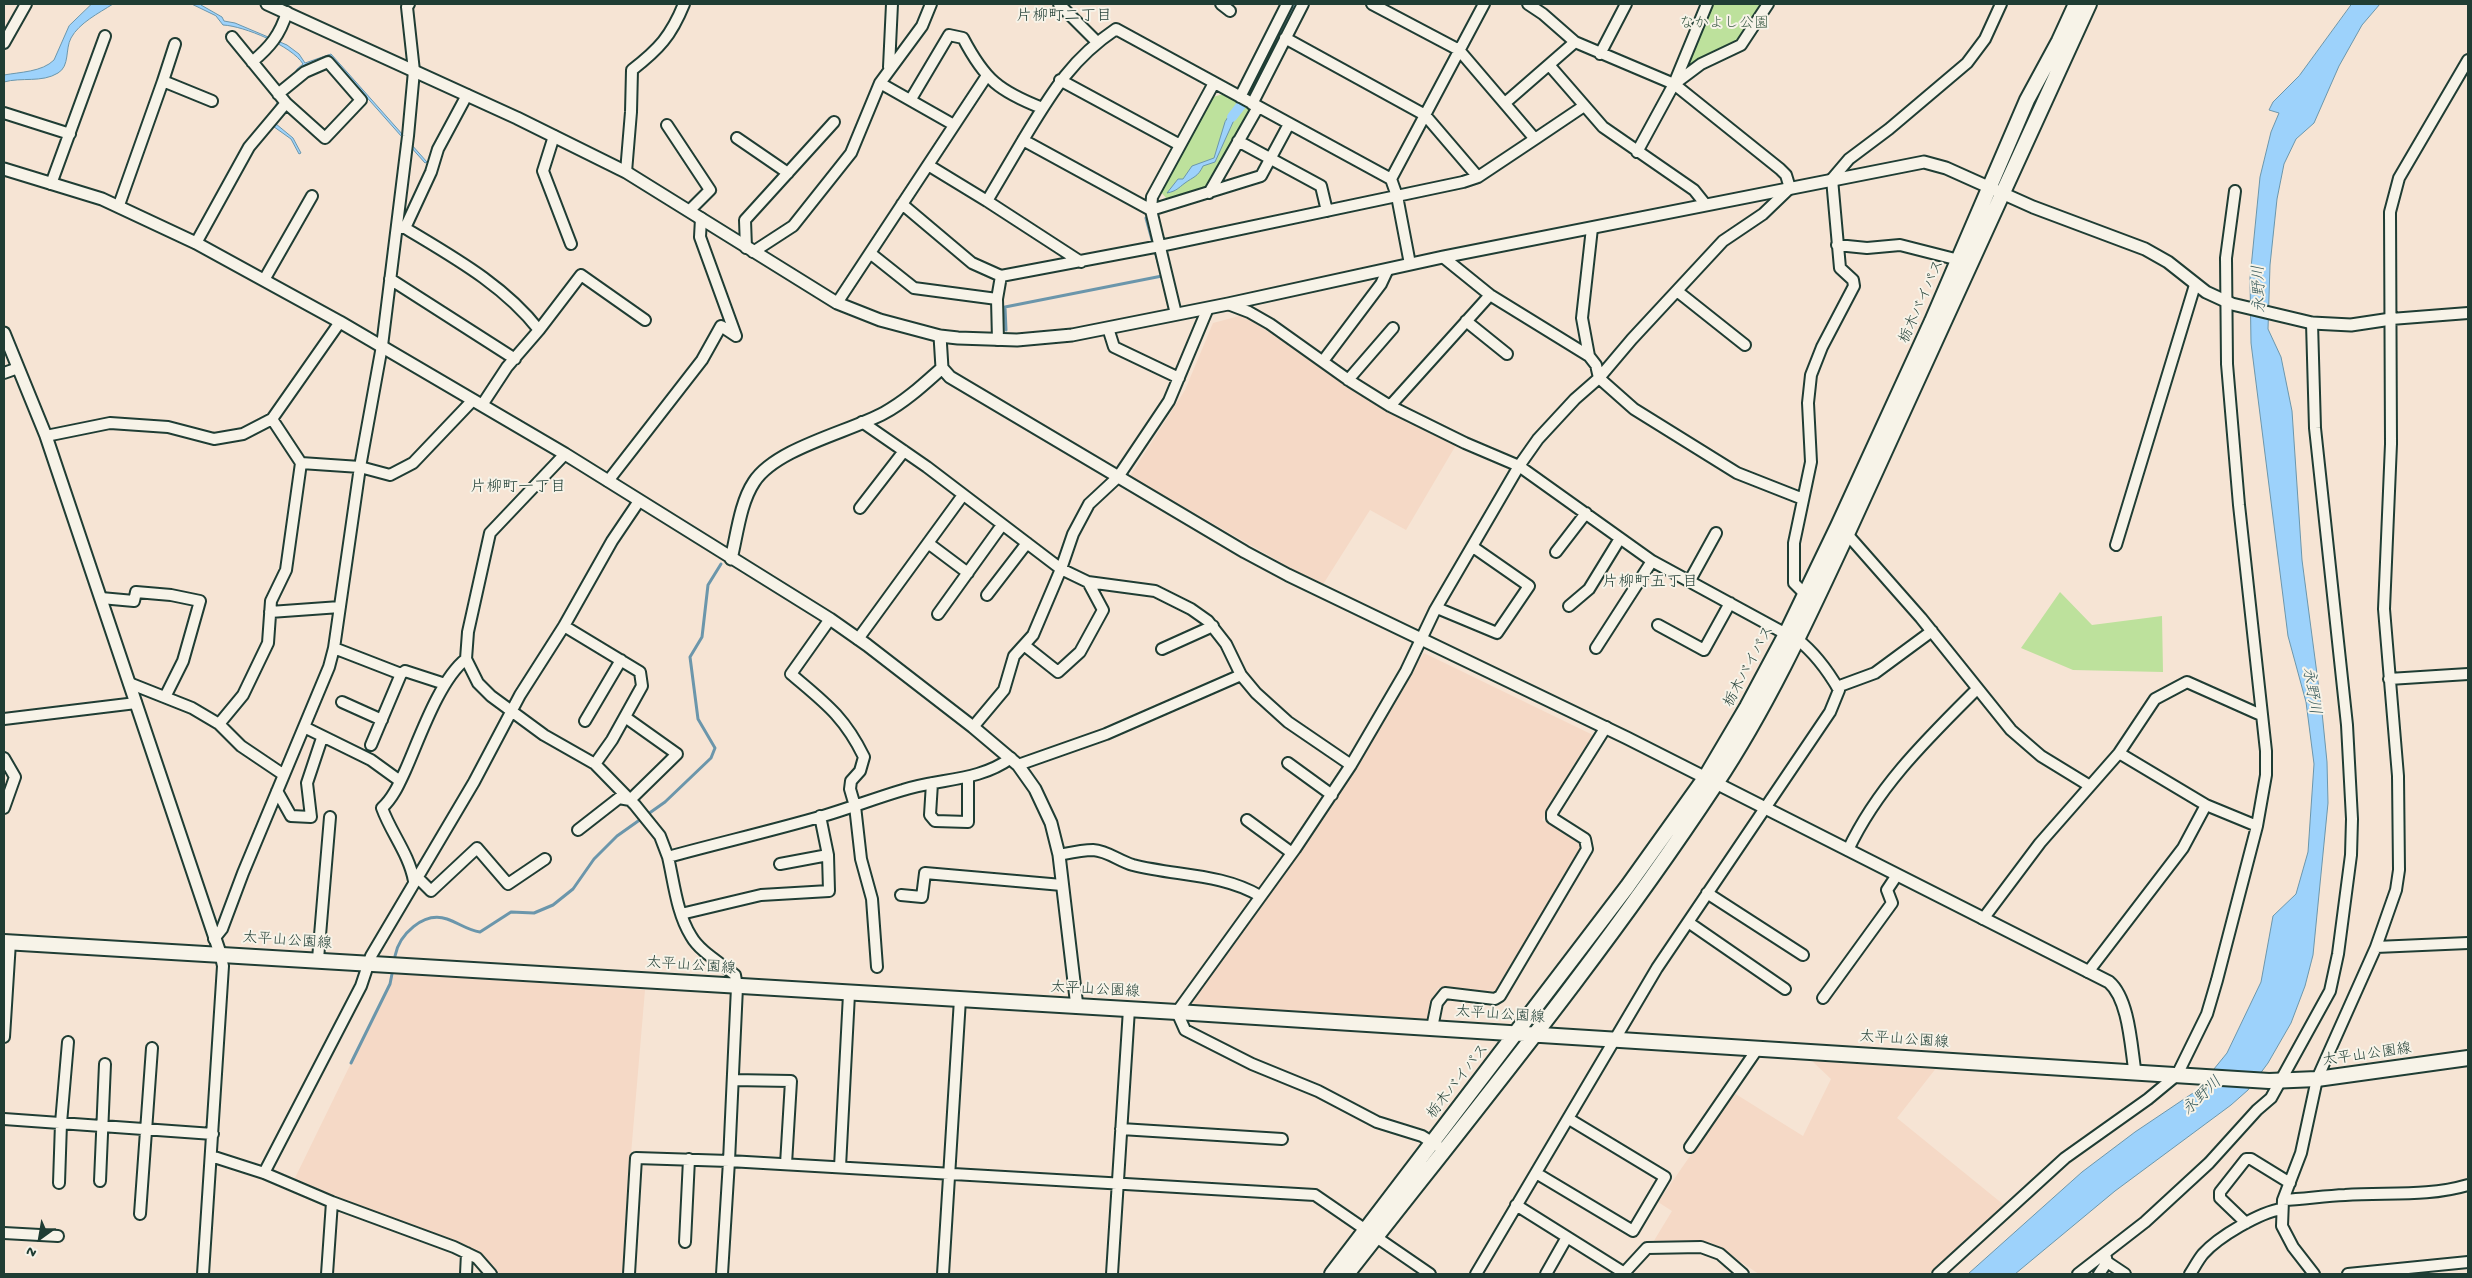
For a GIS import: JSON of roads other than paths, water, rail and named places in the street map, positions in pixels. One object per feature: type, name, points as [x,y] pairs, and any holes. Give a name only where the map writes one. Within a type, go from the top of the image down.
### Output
[{"type":"main road","name":"栃木バイパス","points":[[1438,1146],[1535,1034],[1654,873],[1711,781],[1747,707],[1791,636],[1847,534],[1996,191],[2027,100],[2055,49],[2076,4]]},
{"type":"main road","name":"栃木バイパス","points":[[1791,636],[1805,594],[1959,260],[1996,191],[2089,4]]},
{"type":"main road","name":"栃木バイパス","points":[[1347,1274],[1372,1233],[1438,1146],[1517,1033],[1627,887],[1711,781]]},
{"type":"main road","name":"太平山公園線","points":[[7,942],[2274,1080],[2316,1079],[2468,1058]]},
{"type":"main road","name":"栃木バイパス","points":[[1332,1274],[1372,1233]]},
{"type":"street","points":[[4,42],[26,4]]},
{"type":"street","points":[[268,4],[288,8],[414,71],[554,136],[626,172],[837,303],[880,320],[940,336],[998,340],[1038,339],[1108,328],[1443,257],[1924,162],[1946,168],[1996,191],[2145,249],[2168,262],[2195,285],[2228,303],[2309,323],[2351,324],[2468,313]]},
{"type":"street","points":[[214,939],[222,929],[329,667],[334,648],[360,467],[382,346],[390,279],[401,227],[414,71],[407,7],[409,4]]},
{"type":"street","points":[[626,172],[632,112],[632,70],[655,52],[670,35],[684,4]]},
{"type":"street","points":[[889,67],[892,4]]},
{"type":"street","points":[[749,250],[792,226],[851,153],[880,82],[889,67],[922,26],[931,4]]},
{"type":"street","points":[[1059,4],[1097,42]]},
{"type":"street","points":[[1221,4],[1230,11]]},
{"type":"street","points":[[1240,97],[1288,4]]},
{"type":"street","points":[[1209,193],[1238,141],[1285,38],[1303,4]]},
{"type":"street","points":[[1372,4],[1459,50],[1535,139]]},
{"type":"street","points":[[1391,179],[1484,4]]},
{"type":"street","points":[[1528,4],[1543,14],[1575,42],[1674,84],[1786,174],[1790,188]]},
{"type":"street","points":[[1600,54],[1626,4]]},
{"type":"street","points":[[1637,152],[1674,84],[1707,4]]},
{"type":"street","points":[[1674,84],[1700,64],[1741,45],[1768,4]]},
{"type":"street","points":[[1805,594],[1794,583],[1794,543],[1811,462],[1808,403],[1811,376],[1822,347],[1854,286],[1853,280],[1840,268],[1832,179],[1849,159],[1889,129],[1967,63],[1985,39],[2001,4]]},
{"type":"street","points":[[252,62],[272,45],[282,28],[288,8]]},
{"type":"street","points":[[987,201],[1060,80],[1097,42],[1116,29],[1391,179],[1397,196],[1410,264]]},
{"type":"street","points":[[911,99],[949,35],[963,38],[986,76],[1014,97],[1042,108]]},
{"type":"street","points":[[52,184],[105,36]]},
{"type":"street","points":[[232,37],[278,94],[286,103],[325,138],[361,100],[328,62],[305,72],[278,94]]},
{"type":"street","points":[[1285,38],[1424,115],[1478,177]]},
{"type":"street","points":[[1505,103],[1550,66],[1575,42]]},
{"type":"street","points":[[119,205],[175,44]]},
{"type":"street","points":[[2314,1274],[2292,1247],[2282,1226],[2282,1205],[2301,1153],[2316,1079],[2376,947],[2392,904],[2399,870],[2398,776],[2384,609],[2392,444],[2390,212],[2399,178],[2468,60]]},
{"type":"street","points":[[1550,66],[1603,127],[1694,190],[1706,205]]},
{"type":"street","points":[[837,303],[986,76]]},
{"type":"street","points":[[1060,80],[1180,145]]},
{"type":"street","points":[[163,81],[212,101]]},
{"type":"street","points":[[880,82],[954,125]]},
{"type":"street","points":[[1176,314],[1151,210],[1152,197],[1214,83]]},
{"type":"street","points":[[401,227],[431,172],[438,149],[467,95]]},
{"type":"street","points":[[196,243],[249,147],[286,103]]},
{"type":"street","points":[[902,204],[972,263],[1001,276],[1160,246],[1478,177],[1584,106]]},
{"type":"street","points":[[4,112],[70,134]]},
{"type":"street","points":[[749,250],[746,220],[834,122]]},
{"type":"street","points":[[1023,140],[1151,210],[1261,176],[1289,124]]},
{"type":"street","points":[[667,125],[710,190],[690,210]]},
{"type":"street","points":[[554,136],[543,171],[571,244]]},
{"type":"street","points":[[737,138],[788,172]]},
{"type":"street","points":[[1238,141],[1321,186],[1327,211]]},
{"type":"street","points":[[928,164],[1081,262]]},
{"type":"street","points":[[4,169],[119,205],[196,243],[382,346],[565,454],[830,619],[973,726],[1015,762],[1044,806],[1058,855],[1077,1007]]},
{"type":"street","points":[[1438,1146],[1422,1136],[1377,1122],[1318,1091],[1244,1060],[1185,1030],[1177,1012],[1292,853],[1351,765],[1422,640],[1437,608],[1519,466],[1538,439],[1575,399],[1599,378],[1723,241],[1763,214],[1790,188]]},
{"type":"street","points":[[1938,1274],[2065,1158],[2181,1075],[2207,1014],[2257,826],[2266,775],[2266,751],[2231,418],[2226,258],[2235,190]]},
{"type":"street","points":[[264,280],[312,196]]},
{"type":"street","points":[[608,481],[702,360],[721,326],[736,336],[700,237],[701,218]]},
{"type":"street","points":[[401,227],[492,284],[529,317],[539,330]]},
{"type":"street","points":[[1589,356],[1582,318],[1592,228]]},
{"type":"street","points":[[1837,246],[1867,248],[1900,245],[1959,260]]},
{"type":"street","points":[[870,254],[914,288],[997,299]]},
{"type":"street","points":[[1443,257],[1490,295],[1589,356],[1596,365],[1599,378],[1634,409],[1737,473],[1803,499]]},
{"type":"street","points":[[1323,360],[1381,284],[1388,269]]},
{"type":"street","points":[[301,463],[360,467],[390,475],[413,463],[477,402],[539,330],[581,275],[645,320]]},
{"type":"street","points":[[998,340],[997,299],[1001,276]]},
{"type":"street","points":[[390,279],[515,359]]},
{"type":"street","points":[[2116,545],[2195,285]]},
{"type":"street","points":[[1677,291],[1745,345]]},
{"type":"street","points":[[1390,406],[1490,295]]},
{"type":"street","points":[[1228,304],[1249,312],[1270,324],[1323,360],[1348,380],[1390,406],[1465,443],[1519,466],[1652,562],[1791,636],[1806,646],[1827,670],[1840,690],[1830,712],[1707,893],[1614,1039],[1570,1120],[1516,1204],[1476,1274]]},
{"type":"street","points":[[973,726],[1004,690],[1014,656],[1033,634],[1061,569],[1073,534],[1089,504],[1118,477],[1169,401],[1208,308]]},
{"type":"street","points":[[1466,321],[1507,354]]},
{"type":"street","points":[[46,436],[110,423],[168,427],[198,436],[227,438],[256,429],[272,418],[340,322]]},
{"type":"street","points":[[2078,1274],[2106,1258],[2209,1163],[2257,1110],[2271,1098],[2274,1080],[2330,991],[2340,945],[2351,855],[2352,811],[2347,725],[2315,428],[2309,323]]},
{"type":"street","points":[[1108,328],[1114,347],[1179,378]]},
{"type":"street","points":[[1348,380],[1393,328]]},
{"type":"street","points":[[4,333],[46,436],[223,966],[204,1274]]},
{"type":"street","points":[[940,336],[942,368],[962,386],[1253,557],[1606,728],[2109,982],[2120,996],[2135,1072]]},
{"type":"street","points":[[4,374],[18,368]]},
{"type":"street","points":[[731,559],[746,499],[753,483],[762,471],[776,461],[883,414],[900,403],[942,368]]},
{"type":"street","points":[[219,724],[243,695],[261,660],[268,643],[271,601],[286,570],[301,463],[272,418]]},
{"type":"street","points":[[862,422],[904,451],[1061,569],[1088,582],[1155,591],[1191,609],[1213,626],[1226,644],[1241,675],[1256,693],[1288,722],[1351,765]]},
{"type":"street","points":[[860,508],[904,451]]},
{"type":"street","points":[[565,454],[490,533],[468,632],[466,660],[478,683],[491,696],[544,735],[595,764],[630,800],[660,836],[668,857],[681,914],[691,937],[705,952],[735,975],[737,987],[733,1080],[722,1274]]},
{"type":"street","points":[[858,639],[963,495]]},
{"type":"street","points":[[264,1173],[360,986],[367,964],[415,878],[474,782],[512,710],[564,626],[612,541],[639,501]]},
{"type":"street","points":[[1556,552],[1586,513]]},
{"type":"street","points":[[938,614],[1002,525]]},
{"type":"street","points":[[1689,582],[1716,533]]},
{"type":"street","points":[[1847,534],[1932,632],[2011,730],[2041,756],[2090,786]]},
{"type":"street","points":[[1569,606],[1589,589],[1619,540]]},
{"type":"street","points":[[987,595],[1027,543]]},
{"type":"street","points":[[928,544],[968,573]]},
{"type":"street","points":[[1437,608],[1497,634],[1529,586],[1473,547]]},
{"type":"street","points":[[1596,648],[1652,562]]},
{"type":"street","points":[[1024,645],[1058,672],[1080,652],[1104,610],[1088,582]]},
{"type":"street","points":[[101,598],[134,601],[136,592],[171,595],[200,601],[183,661],[165,697]]},
{"type":"street","points":[[1658,625],[1704,650],[1730,603]]},
{"type":"street","points":[[270,612],[340,607]]},
{"type":"street","points":[[830,619],[791,674],[828,704],[838,715],[855,739],[864,757],[860,771],[851,781],[850,789],[855,806],[861,859],[872,899],[877,967]]},
{"type":"street","points":[[564,626],[640,672],[642,686],[595,764]]},
{"type":"street","points":[[1162,649],[1213,626]]},
{"type":"street","points":[[1837,687],[1875,673],[1932,632]]},
{"type":"street","points":[[334,648],[401,674]]},
{"type":"street","points":[[466,660],[455,668],[445,684],[400,781],[388,802],[382,808],[388,825],[411,866],[415,878],[431,891],[477,848],[508,884],[544,859]]},
{"type":"street","points":[[585,721],[621,660]]},
{"type":"street","points":[[371,744],[404,670],[445,684]]},
{"type":"street","points":[[2389,680],[2468,674]]},
{"type":"street","points":[[668,857],[855,806],[904,789],[956,778],[968,779],[1000,766],[1106,734],[1241,675]]},
{"type":"street","points":[[1983,919],[2040,843],[2119,753],[2155,700],[2186,682],[2261,715]]},
{"type":"street","points":[[129,683],[192,708],[219,724],[241,746],[284,775]]},
{"type":"street","points":[[1848,850],[1860,824],[1887,785],[1925,741],[1977,689]]},
{"type":"street","points":[[4,719],[136,702]]},
{"type":"street","points":[[342,702],[382,720]]},
{"type":"street","points":[[625,717],[677,754],[630,800]]},
{"type":"street","points":[[304,728],[371,760],[400,781]]},
{"type":"street","points":[[1432,1028],[1437,1003],[1445,993],[1496,998],[1500,996],[1587,849],[1585,839],[1552,818],[1552,814],[1606,728]]},
{"type":"street","points":[[277,791],[291,816],[311,817],[307,783],[322,738]]},
{"type":"street","points":[[2119,753],[2206,805],[2257,826]]},
{"type":"street","points":[[4,758],[15,777],[4,808]]},
{"type":"street","points":[[1288,763],[1332,795]]},
{"type":"street","points":[[932,784],[930,815],[935,821],[968,822],[968,779]]},
{"type":"street","points":[[578,830],[620,798],[630,800]]},
{"type":"street","points":[[2088,972],[2183,848],[2206,805]]},
{"type":"street","points":[[681,914],[761,895],[830,891],[828,855],[820,816]]},
{"type":"street","points":[[318,960],[330,817]]},
{"type":"street","points":[[1247,820],[1292,853]]},
{"type":"street","points":[[1058,855],[1092,850],[1108,853],[1125,863],[1160,872],[1194,874],[1242,886],[1260,896]]},
{"type":"street","points":[[780,864],[828,855]]},
{"type":"street","points":[[901,895],[922,897],[925,873],[1062,885]]},
{"type":"street","points":[[1823,998],[1892,903],[1887,890],[1896,875]]},
{"type":"street","points":[[1707,893],[1803,955]]},
{"type":"street","points":[[1688,922],[1785,989]]},
{"type":"street","points":[[4,1037],[7,942]]},
{"type":"street","points":[[2376,947],[2468,943]]},
{"type":"street","points":[[840,1167],[849,994]]},
{"type":"street","points":[[943,1274],[960,999]]},
{"type":"street","points":[[1112,1274],[1128,1009]]},
{"type":"street","points":[[59,1183],[61,1123],[68,1042]]},
{"type":"street","points":[[140,1214],[152,1048]]},
{"type":"street","points":[[1690,1147],[1758,1048]]},
{"type":"street","points":[[100,1181],[105,1064]]},
{"type":"street","points":[[733,1080],[791,1081],[786,1164]]},
{"type":"street","points":[[4,1119],[213,1134]]},
{"type":"street","points":[[1536,1173],[1633,1231],[1666,1176],[1570,1120]]},
{"type":"street","points":[[1121,1129],[1282,1139]]},
{"type":"street","points":[[211,1156],[264,1173],[332,1202],[467,1253],[477,1258],[492,1274]]},
{"type":"street","points":[[629,1274],[636,1158],[786,1164],[1117,1185],[1315,1195],[1430,1274]]},
{"type":"street","points":[[2246,1223],[2220,1198],[2220,1192],[2246,1159],[2251,1159],[2290,1183]]},
{"type":"street","points":[[685,1242],[689,1160]]},
{"type":"street","points":[[2190,1274],[2202,1255],[2246,1223],[2282,1205],[2346,1195],[2423,1193],[2450,1190],[2468,1185]]},
{"type":"street","points":[[327,1274],[332,1202]]},
{"type":"street","points":[[1516,1204],[1625,1273],[1647,1248],[1701,1247],[1720,1254],[1743,1274]]},
{"type":"street","points":[[4,1233],[58,1236]]},
{"type":"street","points":[[1546,1274],[1567,1236]]},
{"type":"street","points":[[466,1274],[467,1253]]},
{"type":"street","points":[[2099,1274],[2106,1258]]},
{"type":"street","points":[[2106,1258],[2125,1274]]},
{"type":"street","points":[[2348,1274],[2468,1262]]},
{"type":"water","points":[[92,4],[113,4],[90,19],[71,38],[66,62],[62,70],[45,78],[4,82],[4,75],[37,69],[54,60],[69,26]]},
{"type":"water","points":[[192,4],[203,4],[201,5],[222,17],[224,21],[235,23],[287,45],[299,54],[305,63],[331,54],[427,162],[425,163],[331,57],[298,71],[270,119],[293,138],[301,153],[299,154],[291,139],[270,124],[268,118],[297,69],[303,64],[289,50],[267,38],[243,29],[223,25],[216,16]]},
{"type":"water","name":"永野川","points":[[2352,4],[2380,4],[2362,25],[2339,66],[2314,123],[2296,139],[2284,164],[2277,199],[2270,265],[2268,329],[2281,357],[2292,411],[2302,560],[2327,762],[2328,803],[2313,955],[2305,986],[2291,1023],[2268,1063],[2248,1090],[2231,1105],[2115,1191],[2015,1274],[1968,1274],[2082,1172],[2135,1132],[2196,1091],[2227,1053],[2261,982],[2273,916],[2296,894],[2308,852],[2314,764],[2306,702],[2288,636],[2251,343],[2250,278],[2260,177],[2271,132],[2279,113],[2269,110],[2273,102],[2299,76]]},
{"type":"water","points":[[1229,116],[1234,120],[1215,162],[1203,166],[1195,176],[1175,190],[1167,193],[1178,179],[1183,179],[1192,166],[1214,158],[1225,122]]},
{"type":"waterway","points":[[1232,117],[1249,95],[1295,4]]},
{"type":"waterway","points":[[1146,218],[1159,265]]},
{"type":"waterway","points":[[1006,330],[1005,307],[1162,276],[1161,273]]},
{"type":"waterway","points":[[395,956],[401,940],[407,933],[413,927],[429,918],[447,919],[480,932],[511,912],[534,913],[553,905],[573,889],[594,859],[617,836],[665,802],[711,758],[715,748],[698,719],[690,657],[702,637],[708,585],[721,564]]},
{"type":"waterway","points":[[351,1063],[390,984],[392,974]]},
{"type":"district","name":"片柳町二丁目","points":[[1064,18]]},
{"type":"district","name":"片柳町一丁目","points":[[518,489]]},
{"type":"district","name":"片柳町五丁目","points":[[1650,584]]},
{"type":"park label","name":"なかよし公園","points":[[1724,25]]}]
